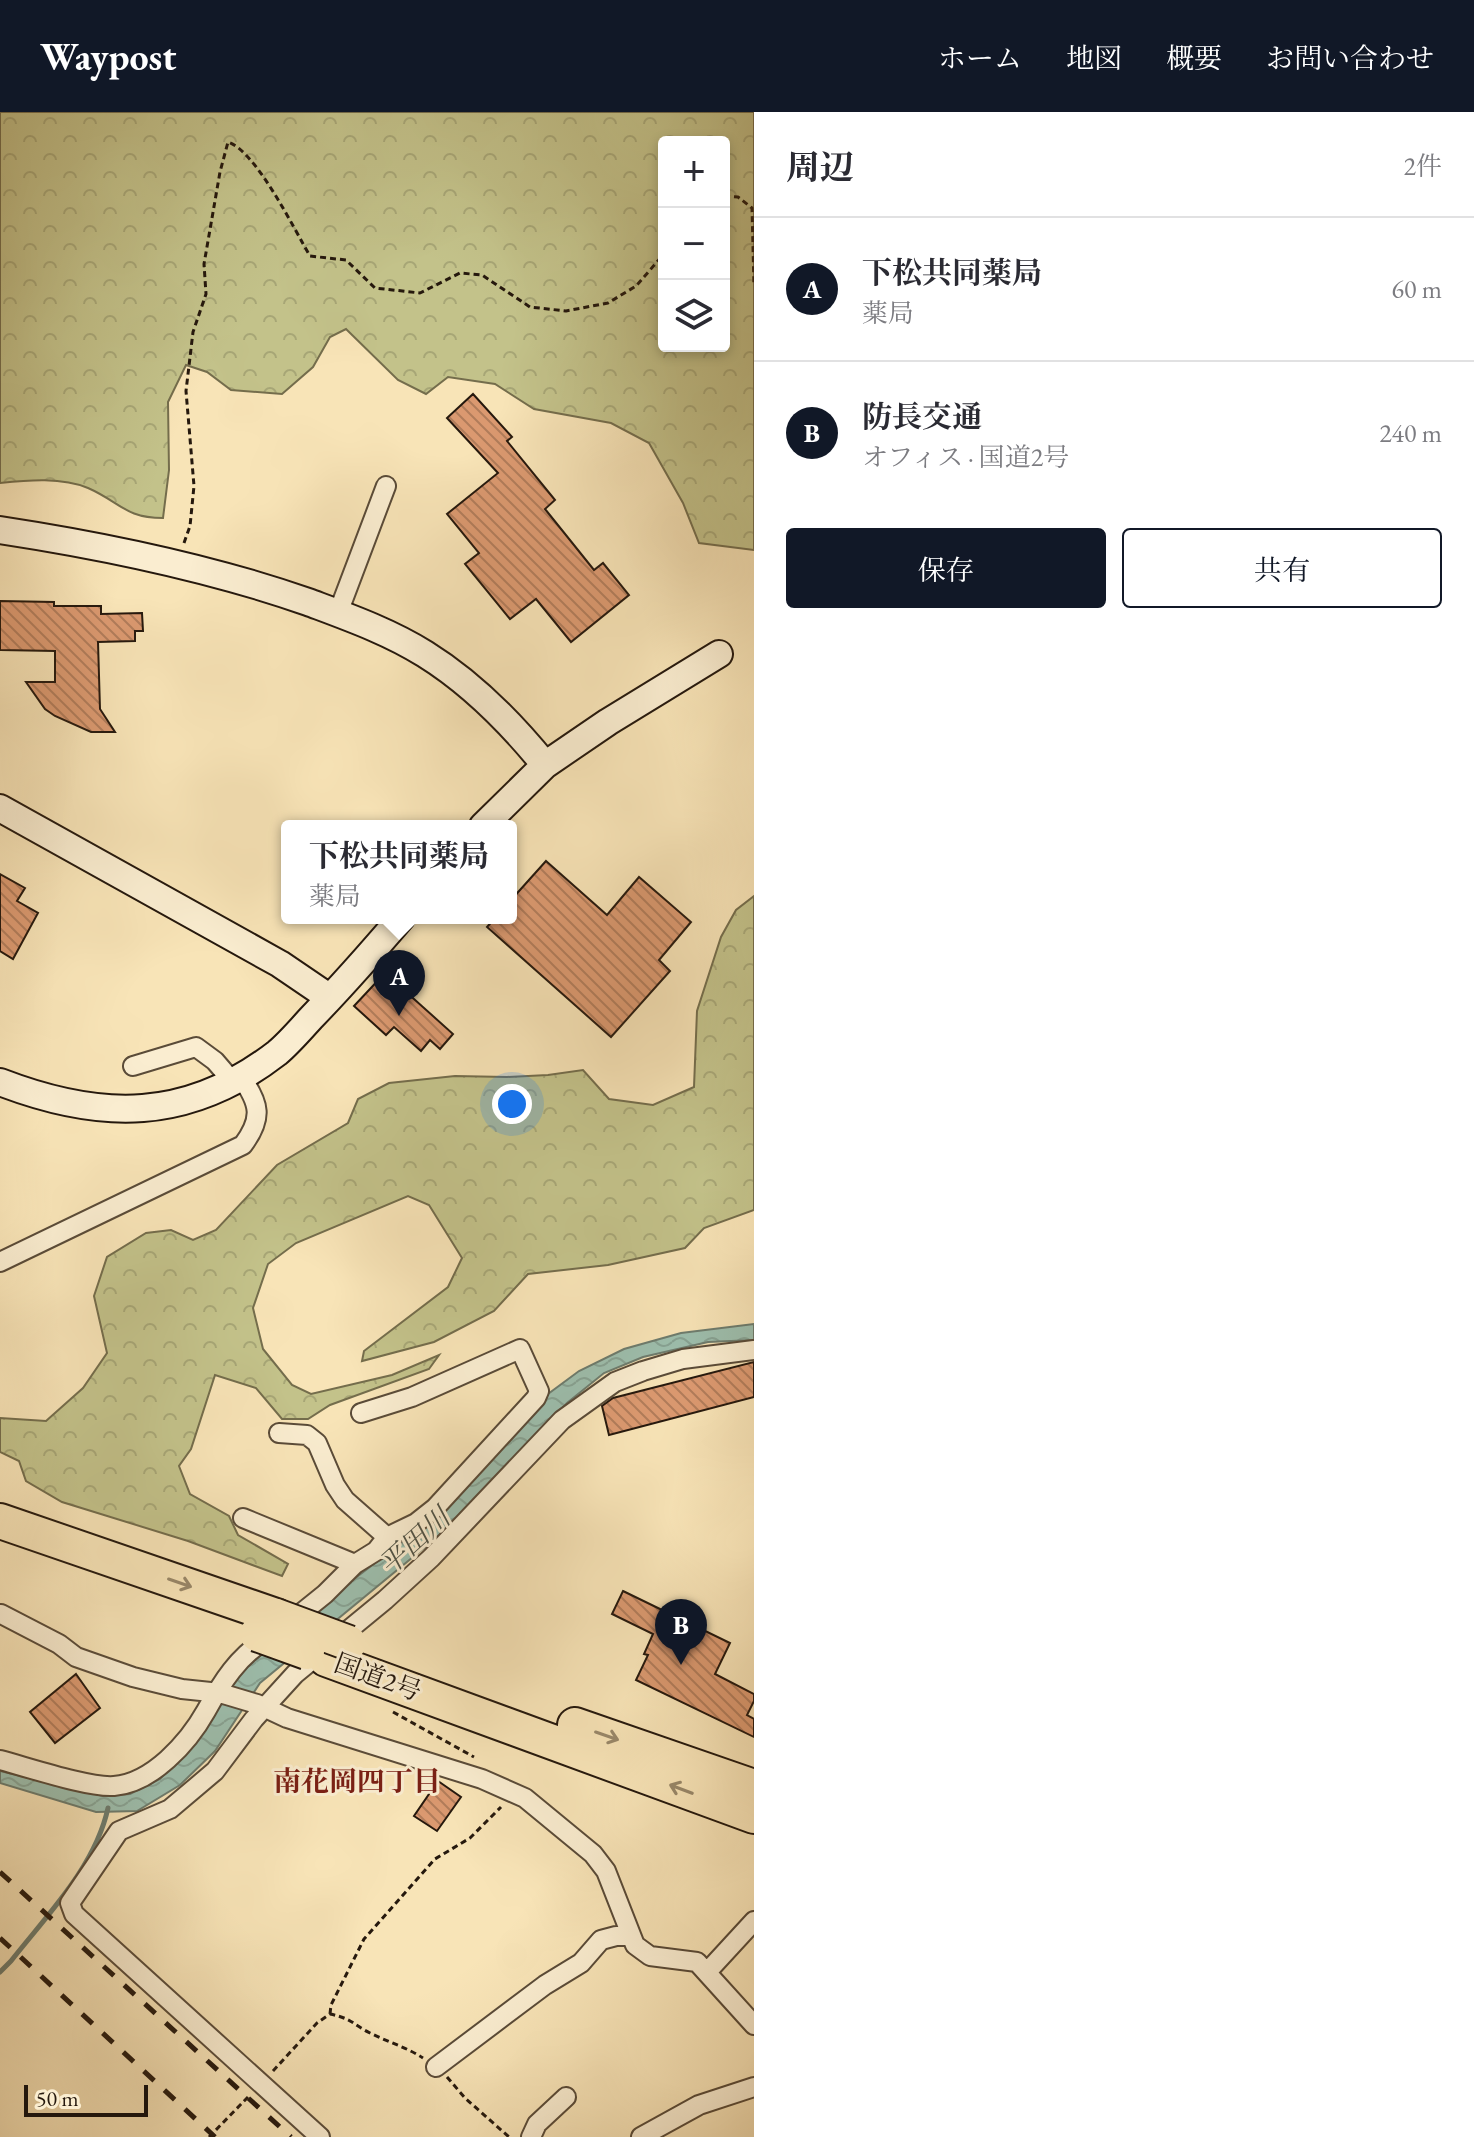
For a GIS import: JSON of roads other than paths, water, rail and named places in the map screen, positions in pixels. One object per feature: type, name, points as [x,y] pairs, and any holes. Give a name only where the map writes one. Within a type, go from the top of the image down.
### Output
[{"type":"highway","name":"国道2号","points":[[0,1521],[338,1651],[754,1787]]},
{"type":"highway","name":"国道2号","points":[[0,1545],[266,1625]]},
{"type":"highway","name":"国道2号","points":[[338,1651],[754,1816]]},
{"type":"street","points":[[338,613],[386,486]]},
{"type":"street","points":[[0,530],[179,562],[258,585],[382,631],[426,655],[477,693],[545,765]]},
{"type":"street","points":[[489,820],[545,765],[719,654]]},
{"type":"street","points":[[0,808],[280,964],[330,998]]},
{"type":"street","points":[[0,1082],[40,1097],[84,1107],[137,1109],[190,1099],[237,1080],[279,1051],[396,924]]},
{"type":"street","points":[[0,1262],[243,1145],[256,1128],[257,1110],[249,1089],[196,1047],[133,1066]]},
{"type":"street","points":[[0,1760],[111,1786],[129,1783],[167,1761],[184,1744],[249,1649],[276,1633],[325,1594],[355,1564],[376,1551],[387,1537],[416,1523],[435,1508],[538,1400],[539,1391],[520,1349],[412,1397],[361,1413]]},
{"type":"street","points":[[320,2137],[74,1914],[70,1903],[119,1831],[170,1809],[215,1771],[261,1706],[431,1558],[560,1419],[615,1382],[643,1371],[683,1359],[754,1350]]},
{"type":"street","points":[[538,1400],[560,1419]]},
{"type":"street","points":[[279,1433],[307,1435],[317,1443],[345,1500],[387,1537]]},
{"type":"street","points":[[243,1518],[355,1564]]},
{"type":"street","points":[[1,1614],[59,1644],[76,1657],[133,1677],[182,1689],[217,1692],[287,1718],[511,1790],[593,1854],[606,1871],[635,1945],[650,1956],[697,1962],[754,2025]]},
{"type":"street","points":[[708,1971],[754,1921]]},
{"type":"street","points":[[436,2067],[545,1985],[581,1963],[601,1940],[630,1936]]},
{"type":"street","points":[[641,2137],[699,2105],[754,2087]]},
{"type":"street","points":[[531,2137],[537,2124],[566,2097]]},
{"type":"water","name":"平田川","points":[[754,1324],[754,1340],[708,1342],[643,1357],[604,1373],[567,1403],[464,1515],[260,1683],[215,1751],[180,1785],[137,1811],[96,1812],[0,1783],[0,1771],[103,1796],[130,1794],[160,1779],[193,1744],[242,1671],[333,1595],[429,1522],[548,1394],[579,1371],[624,1349],[681,1333]]},
{"type":"waterway","points":[[0,1972],[54,1908],[81,1870],[102,1830],[108,1808]]},
{"type":"railway","points":[[0,1872],[291,2137]]},
{"type":"railway","points":[[0,1938],[215,2137]]},
{"type":"place","name":"下松共同薬局","points":[[399,1016]]},
{"type":"place","name":"防長交通","points":[[681,1665]]},
{"type":"district","name":"南花岡四丁目","points":[[357,1781]]}]
